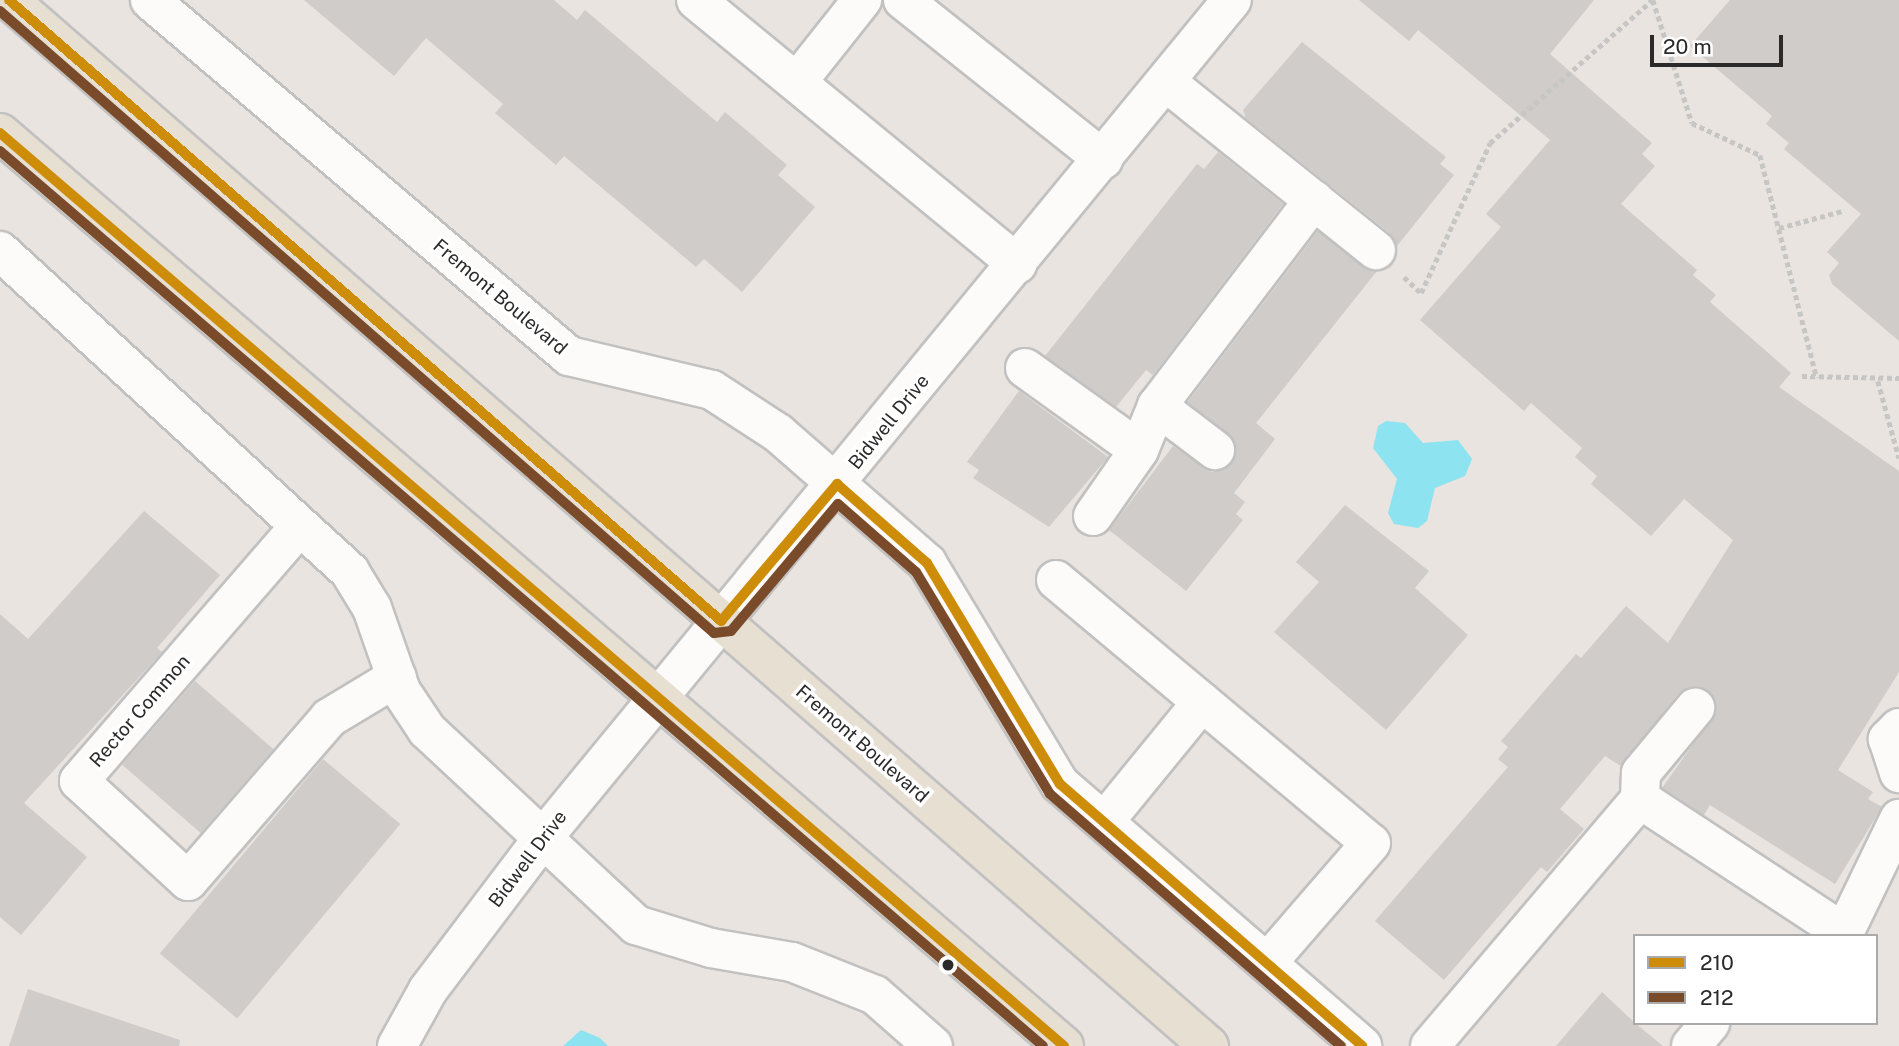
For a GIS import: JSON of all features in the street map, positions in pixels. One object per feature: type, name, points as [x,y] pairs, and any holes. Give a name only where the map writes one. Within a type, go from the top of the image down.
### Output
[{"type":"main road","name":"Fremont Boulevard","points":[[9,0],[1209,1046]]},
{"type":"main road","points":[[0,133],[658,693],[1064,1046]]},
{"type":"street","name":"Fremont Boulevard","points":[[150,0],[569,356],[712,390],[778,433],[927,563],[1060,784],[1362,1046]]},
{"type":"street","points":[[696,0],[1017,264]]},
{"type":"street","points":[[797,82],[862,0]]},
{"type":"street","points":[[903,0],[1103,159]]},
{"type":"street","name":"Bidwell Drive","points":[[397,1046],[428,990],[542,839],[658,693],[837,484],[1233,0]]},
{"type":"street","points":[[1167,82],[1376,250]]},
{"type":"street","points":[[1093,516],[1139,450],[1157,405],[1314,200]]},
{"type":"street","points":[[2,256],[350,572],[372,608],[397,677],[427,730],[636,925],[711,948],[792,962],[875,995],[933,1046]]},
{"type":"street","points":[[1026,368],[1139,450]]},
{"type":"street","points":[[1157,405],[1215,450]]},
{"type":"street","name":"Rector Common","points":[[299,527],[79,781],[188,881],[329,718],[397,677]]},
{"type":"street","points":[[1056,579],[1371,843],[1267,963]]},
{"type":"street","points":[[1104,822],[1202,702]]},
{"type":"street","points":[[1430,1046],[1640,799],[1642,773],[1695,708]]},
{"type":"street","points":[[1899,728],[1888,739],[1899,774]]},
{"type":"street","points":[[1640,799],[1844,933],[1899,819]]},
{"type":"street","points":[[1691,1046],[1708,1025]]},
{"type":"path","points":[[1376,250],[1421,293],[1490,144],[1653,0],[1692,123],[1760,155],[1817,378]]},
{"type":"path","points":[[1779,228],[1842,211]]},
{"type":"path","points":[[1802,376],[1878,381],[1899,378]]},
{"type":"path","points":[[1878,381],[1899,458]]},
{"type":"water","points":[[1386,421],[1405,423],[1423,443],[1458,440],[1472,459],[1465,476],[1435,488],[1427,521],[1418,528],[1394,524],[1388,513],[1397,479],[1373,448],[1378,426]]},
{"type":"water","points":[[581,1030],[600,1038],[608,1046],[563,1046]]},
{"type":"building","points":[[304,0],[554,0],[577,20],[585,10],[717,122],[725,112],[787,165],[778,175],[815,207],[742,292],[704,259],[696,267],[564,156],[556,165],[495,113],[503,104],[426,38],[394,76]]},
{"type":"building","points":[[1359,0],[1594,0],[1550,54],[1652,143],[1642,154],[1655,166],[1621,204],[1697,270],[1693,275],[1716,295],[1710,302],[1791,373],[1779,387],[1899,471],[1899,672],[1838,770],[1873,792],[1868,799],[1882,807],[1835,884],[1710,805],[1704,815],[1662,788],[1716,712],[1709,692],[1698,686],[1678,694],[1621,766],[1605,756],[1560,809],[1584,829],[1547,872],[1541,867],[1444,980],[1375,921],[1508,767],[1498,759],[1508,747],[1501,741],[1576,654],[1581,658],[1626,606],[1668,643],[1733,540],[1684,499],[1651,536],[1591,484],[1597,476],[1575,457],[1582,448],[1531,403],[1524,411],[1420,320],[1501,227],[1486,214],[1550,140],[1418,30],[1409,41]]},
{"type":"building","points":[[1730,0],[1899,0],[1899,341],[1832,284],[1829,275],[1839,263],[1827,252],[1861,214],[1784,149],[1789,143],[1766,124],[1772,116],[1690,46]]},
{"type":"building","points":[[1302,42],[1446,157],[1440,164],[1454,175],[1397,246],[1390,233],[1246,118],[1243,110]]},
{"type":"building","points":[[1218,152],[1283,204],[1153,375],[1146,370],[1116,407],[1045,356],[1197,164],[1204,169]]},
{"type":"building","points":[[1318,231],[1377,271],[1256,423],[1275,439],[1234,493],[1245,502],[1236,514],[1243,520],[1186,591],[1109,530],[1173,446],[1212,472],[1233,463],[1235,441],[1188,402]]},
{"type":"building","points":[[1019,391],[1108,457],[1049,527],[973,478],[979,470],[967,462]]},
{"type":"building","points":[[1345,505],[1429,571],[1415,588],[1468,635],[1386,730],[1274,632],[1319,582],[1296,562]]},
{"type":"building","points":[[144,511],[220,575],[157,648],[162,652],[24,803],[87,857],[21,935],[0,917],[0,614],[28,639]]},
{"type":"building","points":[[195,681],[273,749],[201,833],[122,765]]},
{"type":"building","points":[[323,759],[400,824],[237,1018],[160,954]]},
{"type":"building","points":[[28,989],[180,1040],[179,1046],[9,1046]]},
{"type":"building","points":[[1602,992],[1633,1021],[1633,1025],[1637,1025],[1663,1046],[1556,1046]]},
{"type":"transit line","name":"210","points":[[9,0],[721,621],[837,484],[927,563],[1060,784],[1362,1046]]},
{"type":"transit line","name":"212","points":[[0,11],[714,633],[731,631],[838,504],[916,572],[1050,794],[1341,1046]]},
{"type":"transit line","name":"210","points":[[0,133],[1064,1046]]},
{"type":"transit line","name":"212","points":[[0,151],[1043,1046]]}]
